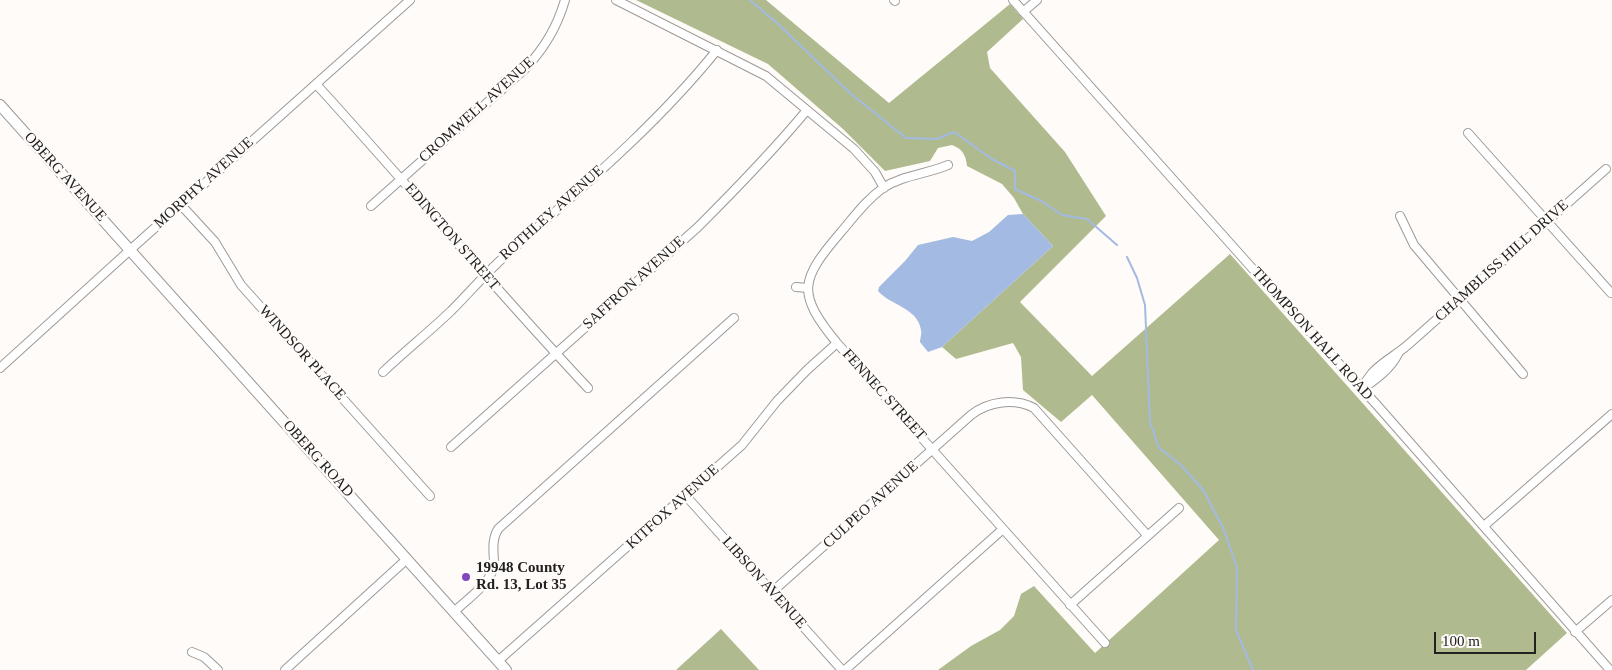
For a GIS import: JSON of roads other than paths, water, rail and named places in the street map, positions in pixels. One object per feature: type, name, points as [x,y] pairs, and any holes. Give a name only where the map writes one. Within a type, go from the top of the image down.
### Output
[{"type":"street","name":"MORPHY AVENUE","points":[[0,368],[410,0]]},
{"type":"street","name":"CROMWELL AVENUE","points":[[371,206],[526,68],[542,51],[565,0]]},
{"type":"street","points":[[616,0],[766,76],[860,154],[875,172],[884,188]]},
{"type":"street","name":"THOMPSON HALL ROAD","points":[[1013,0],[1484,526],[1610,670]]},
{"type":"street","points":[[1023,12],[1037,0]]},
{"type":"street","name":"ROTHLEY AVENUE","points":[[383,372],[451,311],[484,274],[668,107],[696,77],[717,50]]},
{"type":"street","name":"EDINGTON STREET","points":[[316,84],[588,388]]},
{"type":"street","name":"OBERG AVENUE","points":[[0,105],[130,250]]},
{"type":"street","name":"SAFFRON AVENUE","points":[[451,447],[717,208],[770,154],[808,110]]},
{"type":"street","points":[[1468,133],[1611,293]]},
{"type":"street","name":"FENNEC STREET","points":[[948,165],[935,170],[906,176],[884,188],[864,205],[815,264],[808,288],[814,314],[837,344],[1105,643]]},
{"type":"street","name":"CHAMBLISS HILL DRIVE","points":[[1361,389],[1378,378],[1394,362],[1398,354],[1606,169]]},
{"type":"street","name":"WINDSOR PLACE","points":[[181,205],[215,242],[241,285],[430,496]]},
{"type":"street","points":[[1400,216],[1414,245],[1523,374]]},
{"type":"street","name":"OBERG ROAD","points":[[130,250],[506,670]]},
{"type":"street","points":[[796,287],[808,288]]},
{"type":"street","points":[[454,612],[489,580],[494,566],[494,535],[498,529],[734,318]]},
{"type":"street","name":"KITFOX AVENUE","points":[[498,661],[742,446],[777,401],[807,370],[837,344]]},
{"type":"street","name":"CULPEO AVENUE","points":[[772,592],[978,410],[1000,402],[1025,404],[1034,408],[1147,535]]},
{"type":"street","points":[[1484,526],[1612,414]]},
{"type":"street","name":"LIBSON AVENUE","points":[[686,496],[843,670]]},
{"type":"street","points":[[1070,604],[1179,508]]},
{"type":"street","points":[[843,670],[1003,529]]},
{"type":"street","points":[[285,670],[407,559]]},
{"type":"street","points":[[1576,632],[1612,600]]},
{"type":"street","points":[[192,652],[204,657],[218,670]]},
{"type":"water","points":[[1023,214],[1053,246],[942,347],[928,352],[920,342],[921,330],[915,317],[883,296],[878,291],[879,287],[918,245],[953,237],[972,241],[989,232],[1008,215]]},
{"type":"waterway","points":[[750,0],[850,93],[906,138],[937,139],[954,132],[992,159],[1015,171],[1015,189],[1043,202],[1062,215],[1087,219],[1117,245]]},
{"type":"waterway","points":[[1127,257],[1137,278],[1145,305],[1150,422],[1159,448],[1180,464],[1204,491],[1224,530],[1237,568],[1236,630],[1253,670]]},
{"type":"place","name":"19948 County Rd. 13, Lot 35","points":[[466,577]]}]
